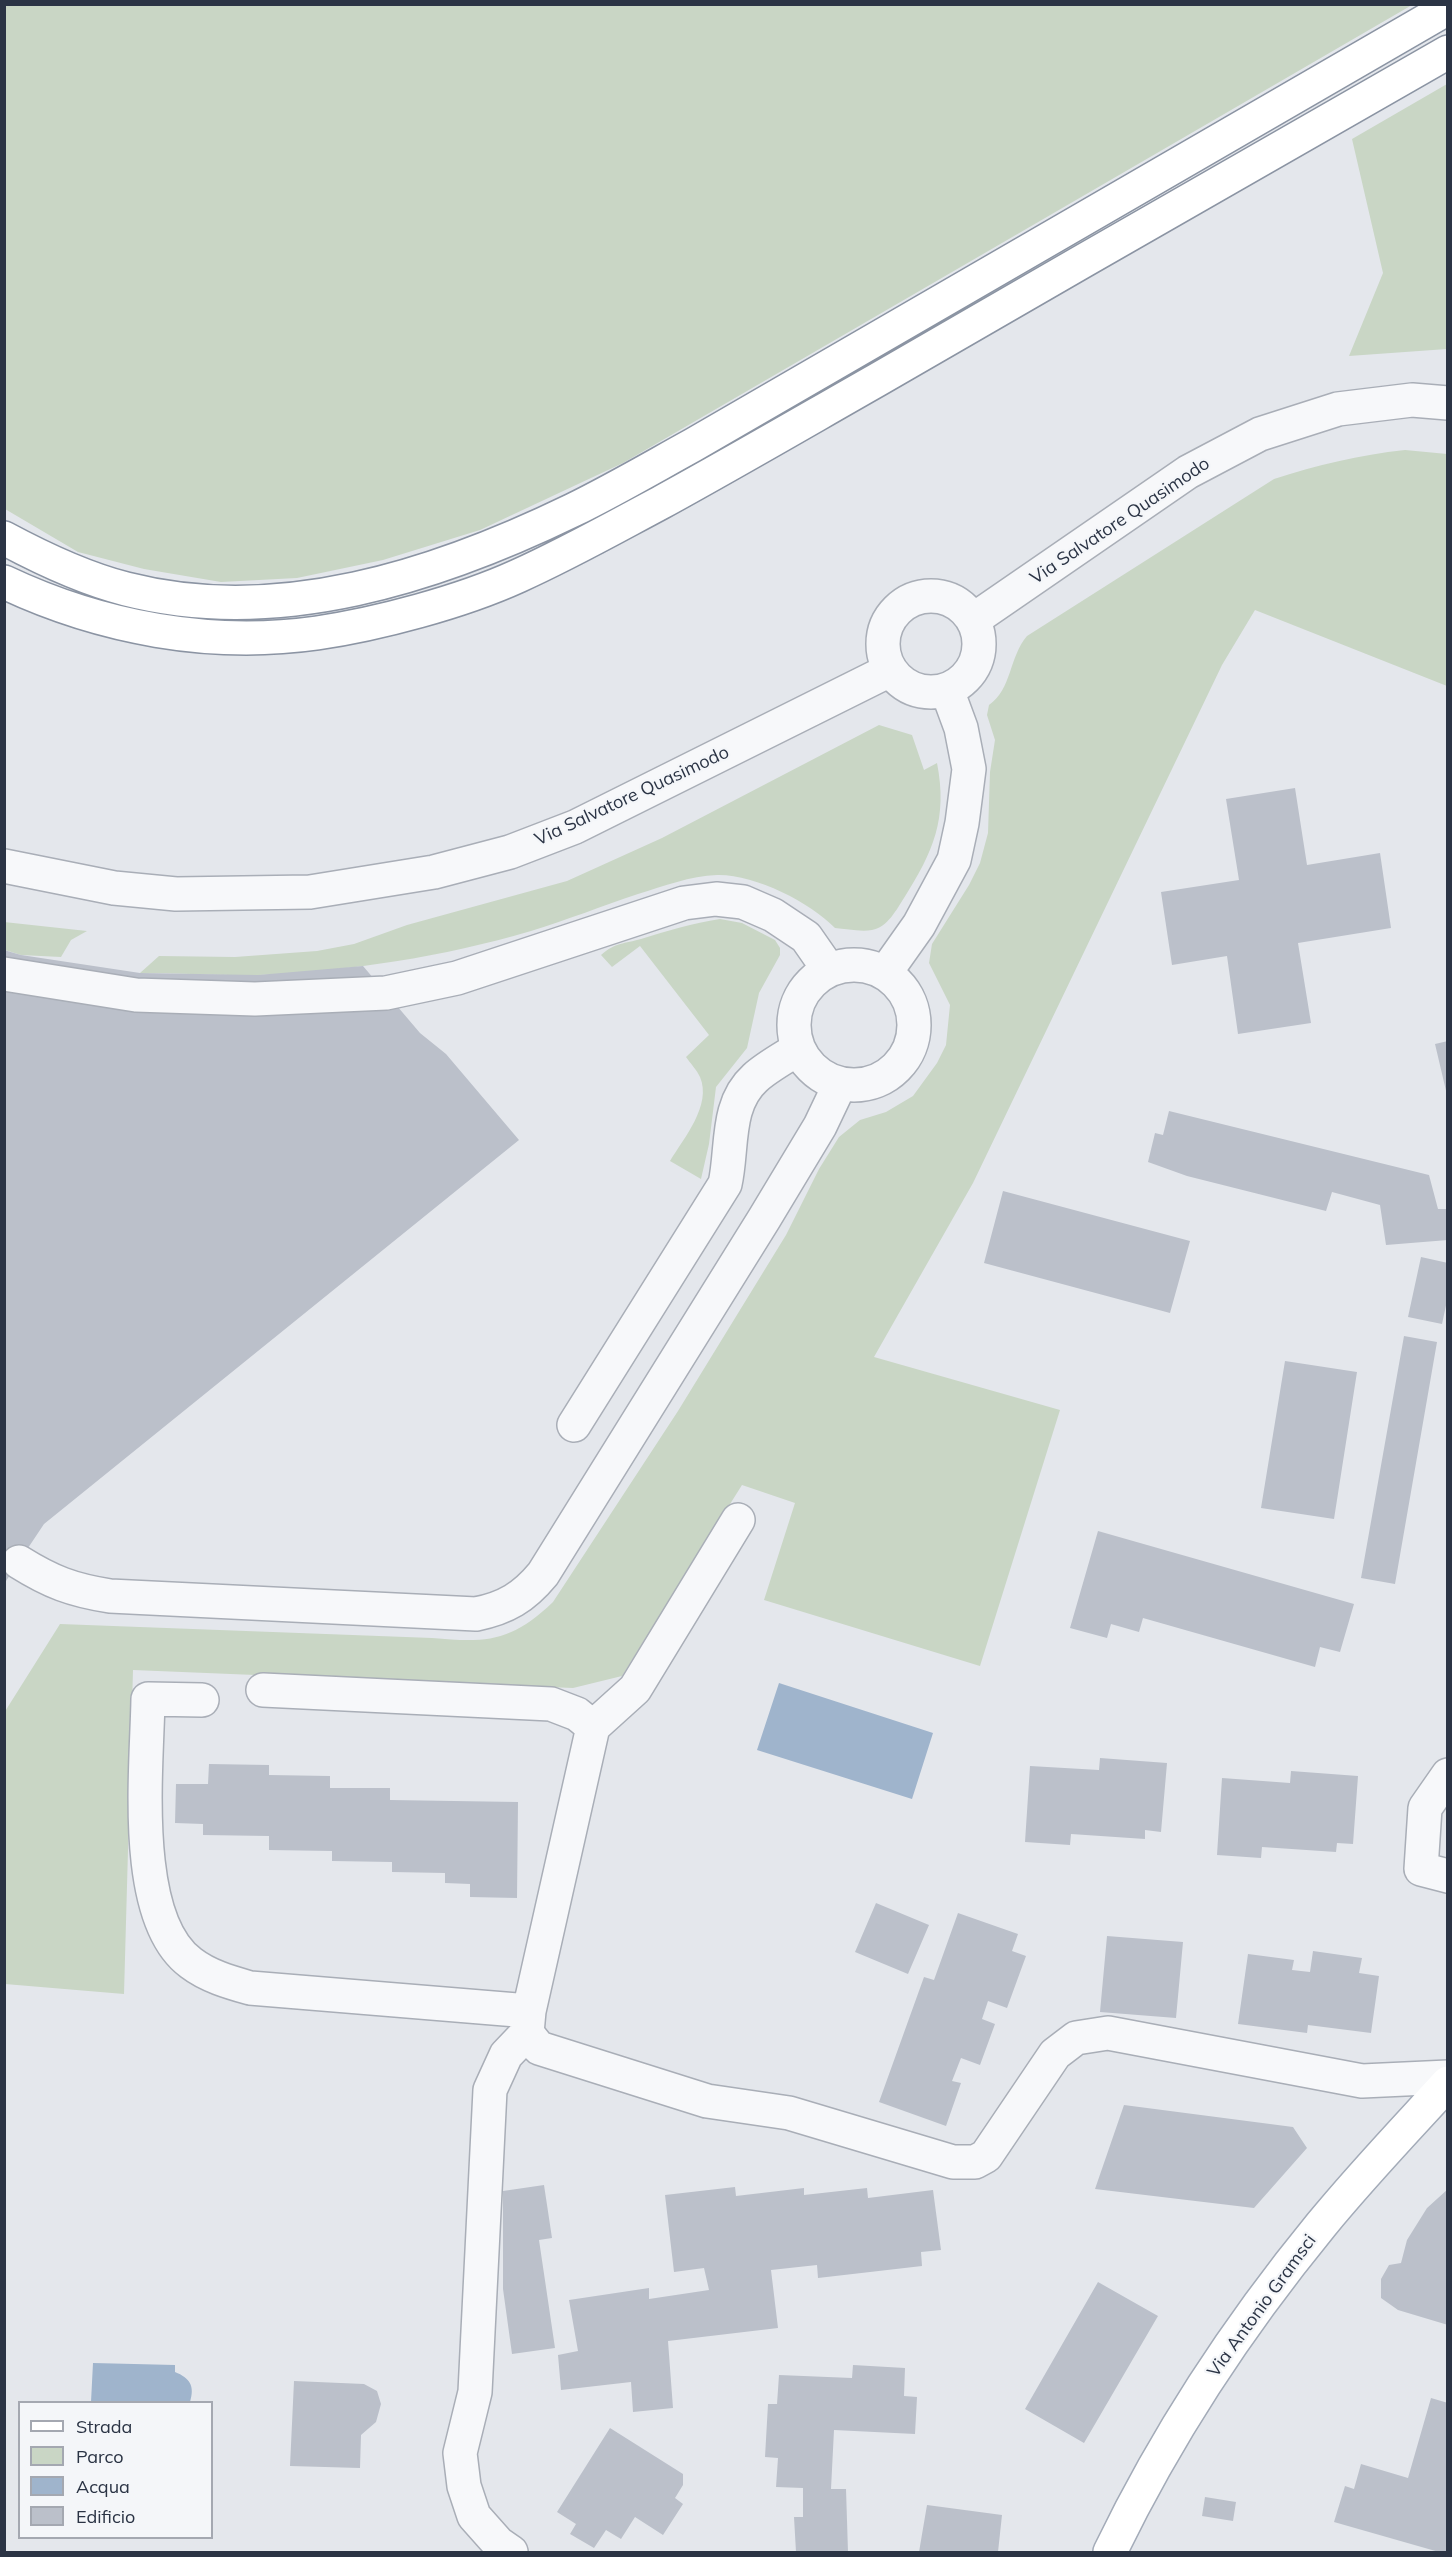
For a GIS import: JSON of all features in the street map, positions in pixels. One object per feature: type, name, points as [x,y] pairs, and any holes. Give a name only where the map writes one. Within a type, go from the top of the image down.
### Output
[{"type":"main road","points":[[4,538],[38,557],[126,589],[171,598],[218,602],[267,602],[310,598],[442,566],[575,510],[693,445],[1448,8]]},
{"type":"main road","points":[[4,582],[68,607],[120,623],[171,633],[245,637],[317,633],[381,620],[454,600],[514,578],[582,545],[708,477],[1448,52]]},
{"type":"main road","name":"Via Antonio Gramsci","points":[[1110,2553],[1164,2450],[1232,2343],[1321,2225],[1448,2083]]},
{"type":"street","name":"Via Salvatore Quasimodo","points":[[973,620],[1188,472],[1260,434],[1338,409],[1412,400],[1448,403]]},
{"type":"street","points":[[921,597],[942,597],[960,605],[973,620],[979,640],[977,661],[965,678],[947,690],[932,692],[915,690],[901,682],[890,670],[884,653],[884,634],[891,618],[904,604],[921,597]]},
{"type":"street","name":"Via Salvatore Quasimodo","points":[[4,866],[114,888],[176,894],[310,892],[434,872],[510,852],[575,827],[890,670]]},
{"type":"street","points":[[885,973],[919,925],[954,860],[962,823],[969,769],[961,728],[947,690]]},
{"type":"street","points":[[4,974],[136,995],[255,999],[386,993],[457,978],[684,903],[716,899],[743,902],[773,915],[806,938],[829,970]]},
{"type":"street","points":[[848,965],[867,966],[885,973],[900,985],[910,1001],[915,1020],[913,1039],[906,1056],[894,1071],[878,1081],[859,1085],[840,1084],[823,1077],[808,1065],[798,1049],[793,1031],[795,1012],[801,995],[813,981],[829,970],[848,965]]},
{"type":"street","points":[[574,1425],[725,1184],[731,1161],[731,1133],[737,1101],[754,1078],[798,1049]]},
{"type":"street","points":[[19,1562],[43,1578],[75,1590],[110,1596],[476,1614],[512,1604],[528,1592],[543,1574],[764,1219],[819,1126],[840,1084]]},
{"type":"street","points":[[505,2548],[474,2516],[464,2486],[460,2453],[475,2392],[490,2090],[506,2055],[528,2022],[593,1727],[635,1689],[738,1520]]},
{"type":"street","points":[[263,1690],[551,1704],[578,1714],[593,1727]]},
{"type":"street","points":[[202,1700],[148,1699],[146,1845],[154,1902],[166,1934],[189,1962],[219,1978],[249,1988],[528,2022]]},
{"type":"street","points":[[1448,1775],[1425,1808],[1421,1869],[1448,1876]]},
{"type":"street","points":[[528,2022],[539,2048],[707,2101],[789,2113],[953,2162],[975,2162],[987,2156],[1055,2054],[1076,2038],[1108,2033],[1362,2082],[1448,2077]]},
{"type":"green space","points":[[4,5],[1412,5],[623,463],[480,530],[383,560],[297,578],[221,582],[144,569],[78,552],[5,509]]},
{"type":"green space","points":[[1447,84],[1447,349],[1349,356],[1383,273],[1352,139]]},
{"type":"green space","points":[[1405,450],[1447,454],[1447,686],[1255,610],[1222,665],[973,1183],[874,1357],[1060,1410],[980,1666],[764,1600],[795,1503],[742,1485],[622,1676],[573,1688],[133,1670],[124,1994],[5,1984],[4,1713],[60,1624],[468,1640],[497,1637],[511,1632],[538,1615],[553,1602],[678,1411],[786,1235],[819,1169],[839,1137],[860,1120],[886,1112],[913,1096],[937,1063],[946,1045],[950,1005],[929,963],[932,944],[980,863],[988,833],[990,772],[995,740],[987,715],[989,705],[1006,682],[1021,644],[1027,636],[1274,479],[1338,461]]},
{"type":"green space","points":[[879,725],[912,735],[924,770],[937,763],[941,801],[936,834],[923,865],[895,913],[878,928],[863,931],[835,928],[811,909],[780,891],[748,879],[717,875],[697,877],[667,885],[544,927],[498,940],[396,961],[327,970],[258,975],[140,973],[159,956],[235,957],[317,951],[354,944],[407,925],[567,881],[662,838]]},
{"type":"green space","points":[[720,919],[742,923],[775,940],[780,948],[780,955],[759,993],[747,1048],[716,1087],[709,1144],[701,1179],[670,1161],[695,1121],[702,1099],[703,1088],[700,1077],[686,1057],[709,1035],[640,946],[612,967],[601,955],[620,944]]},
{"type":"green space","points":[[4,922],[87,931],[71,940],[61,957],[21,955],[5,950]]},
{"type":"water","points":[[779,1683],[933,1733],[912,1799],[757,1750]]},
{"type":"water","points":[[93,2363],[175,2365],[175,2372],[188,2380],[192,2391],[190,2401],[91,2401]]},
{"type":"building","points":[[1295,788],[1307,865],[1380,853],[1391,928],[1298,943],[1311,1023],[1238,1034],[1227,956],[1172,965],[1161,892],[1239,880],[1226,799]]},
{"type":"building","points":[[4,950],[21,955],[140,973],[258,975],[363,966],[420,1033],[446,1054],[519,1140],[44,1524],[4,1584]]},
{"type":"building","points":[[1448,1041],[1448,1095],[1447,1095],[1435,1044]]},
{"type":"building","points":[[1169,1111],[1429,1175],[1438,1209],[1448,1209],[1448,1240],[1386,1245],[1380,1205],[1332,1192],[1326,1211],[1187,1176],[1148,1162],[1155,1133],[1163,1135]]},
{"type":"building","points":[[1003,1191],[1190,1241],[1170,1313],[984,1263]]},
{"type":"building","points":[[1421,1257],[1448,1263],[1448,1296],[1442,1324],[1408,1317]]},
{"type":"building","points":[[1404,1336],[1437,1342],[1395,1584],[1361,1578]]},
{"type":"building","points":[[1285,1361],[1357,1372],[1334,1519],[1261,1508]]},
{"type":"building","points":[[1098,1531],[1354,1604],[1340,1652],[1320,1647],[1315,1667],[1143,1618],[1139,1632],[1111,1624],[1107,1638],[1070,1628]]},
{"type":"building","points":[[1100,1758],[1167,1763],[1161,1832],[1145,1830],[1145,1839],[1071,1834],[1070,1845],[1025,1842],[1030,1766],[1099,1770]]},
{"type":"building","points":[[209,1764],[269,1765],[269,1775],[330,1776],[330,1788],[390,1788],[390,1800],[518,1802],[517,1898],[470,1897],[470,1884],[445,1883],[445,1873],[392,1872],[392,1862],[332,1861],[332,1851],[269,1850],[269,1836],[203,1835],[203,1824],[175,1823],[176,1784],[208,1784]]},
{"type":"building","points":[[1291,1771],[1358,1776],[1353,1844],[1337,1843],[1336,1852],[1262,1847],[1261,1858],[1217,1855],[1222,1778],[1290,1783]]},
{"type":"building","points":[[876,1903],[929,1925],[908,1974],[855,1952]]},
{"type":"building","points":[[958,1913],[1018,1934],[1012,1951],[1026,1956],[1007,2008],[988,2001],[982,2019],[995,2024],[980,2065],[961,2058],[952,2081],[961,2083],[946,2126],[879,2102],[924,1977],[934,1980]]},
{"type":"building","points":[[1107,1936],[1183,1942],[1176,2018],[1100,2012]]},
{"type":"building","points":[[1313,1951],[1362,1958],[1359,1973],[1379,1976],[1371,2033],[1308,2025],[1307,2033],[1238,2024],[1248,1954],[1294,1960],[1292,1970],[1310,1972]]},
{"type":"building","points":[[1124,2105],[1293,2127],[1307,2148],[1254,2208],[1095,2189]]},
{"type":"building","points":[[544,2185],[552,2238],[539,2240],[555,2348],[512,2354],[503,2289],[503,2191]]},
{"type":"building","points":[[735,2187],[736,2196],[804,2188],[804,2195],[867,2188],[868,2198],[933,2190],[941,2250],[921,2252],[922,2266],[818,2278],[817,2265],[771,2270],[778,2328],[668,2341],[673,2408],[633,2412],[631,2382],[561,2390],[558,2355],[578,2351],[569,2300],[649,2288],[649,2299],[709,2290],[704,2268],[674,2272],[665,2195]]},
{"type":"building","points":[[1448,2189],[1448,2325],[1398,2310],[1381,2298],[1381,2279],[1389,2265],[1401,2263],[1407,2240],[1427,2208]]},
{"type":"building","points":[[1098,2282],[1158,2316],[1084,2443],[1025,2409]]},
{"type":"building","points":[[853,2365],[905,2368],[904,2396],[917,2397],[915,2434],[834,2430],[831,2489],[846,2489],[848,2552],[796,2552],[794,2517],[803,2517],[803,2488],[776,2487],[778,2458],[765,2457],[768,2404],[777,2404],[779,2375],[852,2378]]},
{"type":"building","points":[[294,2381],[364,2384],[377,2391],[381,2404],[376,2422],[361,2435],[360,2468],[290,2466]]},
{"type":"building","points":[[1431,2398],[1448,2403],[1448,2552],[1439,2552],[1334,2522],[1345,2486],[1354,2489],[1361,2464],[1408,2478]]},
{"type":"building","points":[[610,2428],[683,2474],[683,2485],[675,2498],[683,2504],[663,2535],[635,2517],[621,2539],[606,2530],[594,2548],[570,2534],[576,2524],[557,2512]]},
{"type":"building","points":[[1205,2497],[1236,2502],[1233,2521],[1202,2516]]},
{"type":"building","points":[[927,2505],[1002,2515],[998,2552],[919,2552]]}]
